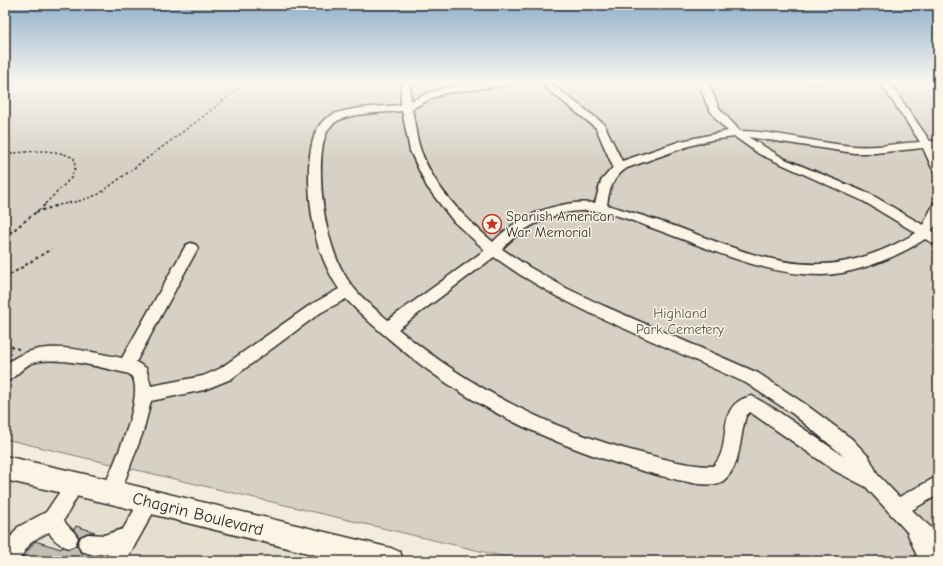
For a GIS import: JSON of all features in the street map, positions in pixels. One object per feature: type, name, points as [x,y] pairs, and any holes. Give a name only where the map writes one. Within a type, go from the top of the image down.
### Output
[{"type":"main road","name":"Chagrin Boulevard","points":[[5,468],[111,492],[366,558],[391,561]]},
{"type":"lane","points":[[397,108],[338,117],[327,123],[322,133],[315,162],[316,204],[326,246],[338,274],[348,292],[387,329],[425,361],[482,397],[549,432],[592,448],[673,470],[716,475],[724,469],[729,455],[737,414],[741,406],[752,404],[784,424],[853,473],[872,481]]},
{"type":"lane","points":[[407,108],[411,135],[428,177],[454,214],[494,250],[527,273],[587,305],[752,378],[776,392],[823,426],[846,445],[863,463],[872,481],[913,524],[938,547]]},
{"type":"lane","points":[[578,108],[600,126],[619,167]]},
{"type":"lane","points":[[715,108],[737,134],[769,154],[794,168],[837,184],[876,202],[938,241]]},
{"type":"lane","points":[[905,108],[933,144],[938,168]]},
{"type":"lane","points":[[602,208],[603,197],[610,175],[619,167],[671,148],[705,138],[737,134],[763,135],[853,150],[883,150],[933,144]]},
{"type":"lane","points":[[387,329],[494,250],[503,240],[539,216],[567,209],[590,207],[602,208],[650,223],[746,257],[790,266],[812,269],[833,269],[860,265],[887,254],[925,232],[938,206]]},
{"type":"lane","points":[[925,232],[938,246]]},
{"type":"lane","points":[[126,366],[191,248]]},
{"type":"lane","points":[[143,394],[204,383],[225,374],[315,309],[348,292]]},
{"type":"lane","points":[[5,375],[29,357],[51,353],[135,368],[140,373],[143,383],[140,414],[111,492]]},
{"type":"lane","points":[[6,561],[25,534],[53,519],[75,484]]},
{"type":"lane","points":[[898,508],[938,485]]},
{"type":"lane","points":[[115,561],[150,502]]},
{"type":"lane","points":[[53,519],[59,531],[68,538]]},
{"type":"lane","points":[[913,524],[929,561]]},
{"type":"lane","points":[[88,544],[100,546],[129,536]]},
{"type":"path","points":[[36,212],[50,206],[85,201],[99,194],[213,108]]},
{"type":"path","points":[[5,154],[32,150],[53,151],[66,154],[74,158],[75,169],[71,179],[36,212],[5,237]]},
{"type":"path","points":[[5,278],[51,249]]},
{"type":"shaded area","points":[[5,468],[391,561],[5,561]]},
{"type":"green space","name":"Highland Park Cemetery","points":[[5,108],[938,108],[938,561],[522,561],[5,439]]},
{"type":"building","points":[[76,526],[95,532],[87,533],[79,537],[74,530]]},
{"type":"building","points":[[35,541],[61,549],[62,547],[69,549],[77,545],[80,552],[83,553],[78,561],[20,561]]},
{"type":"place","name":"Spanish American War Memorial","points":[[492,224]]}]
